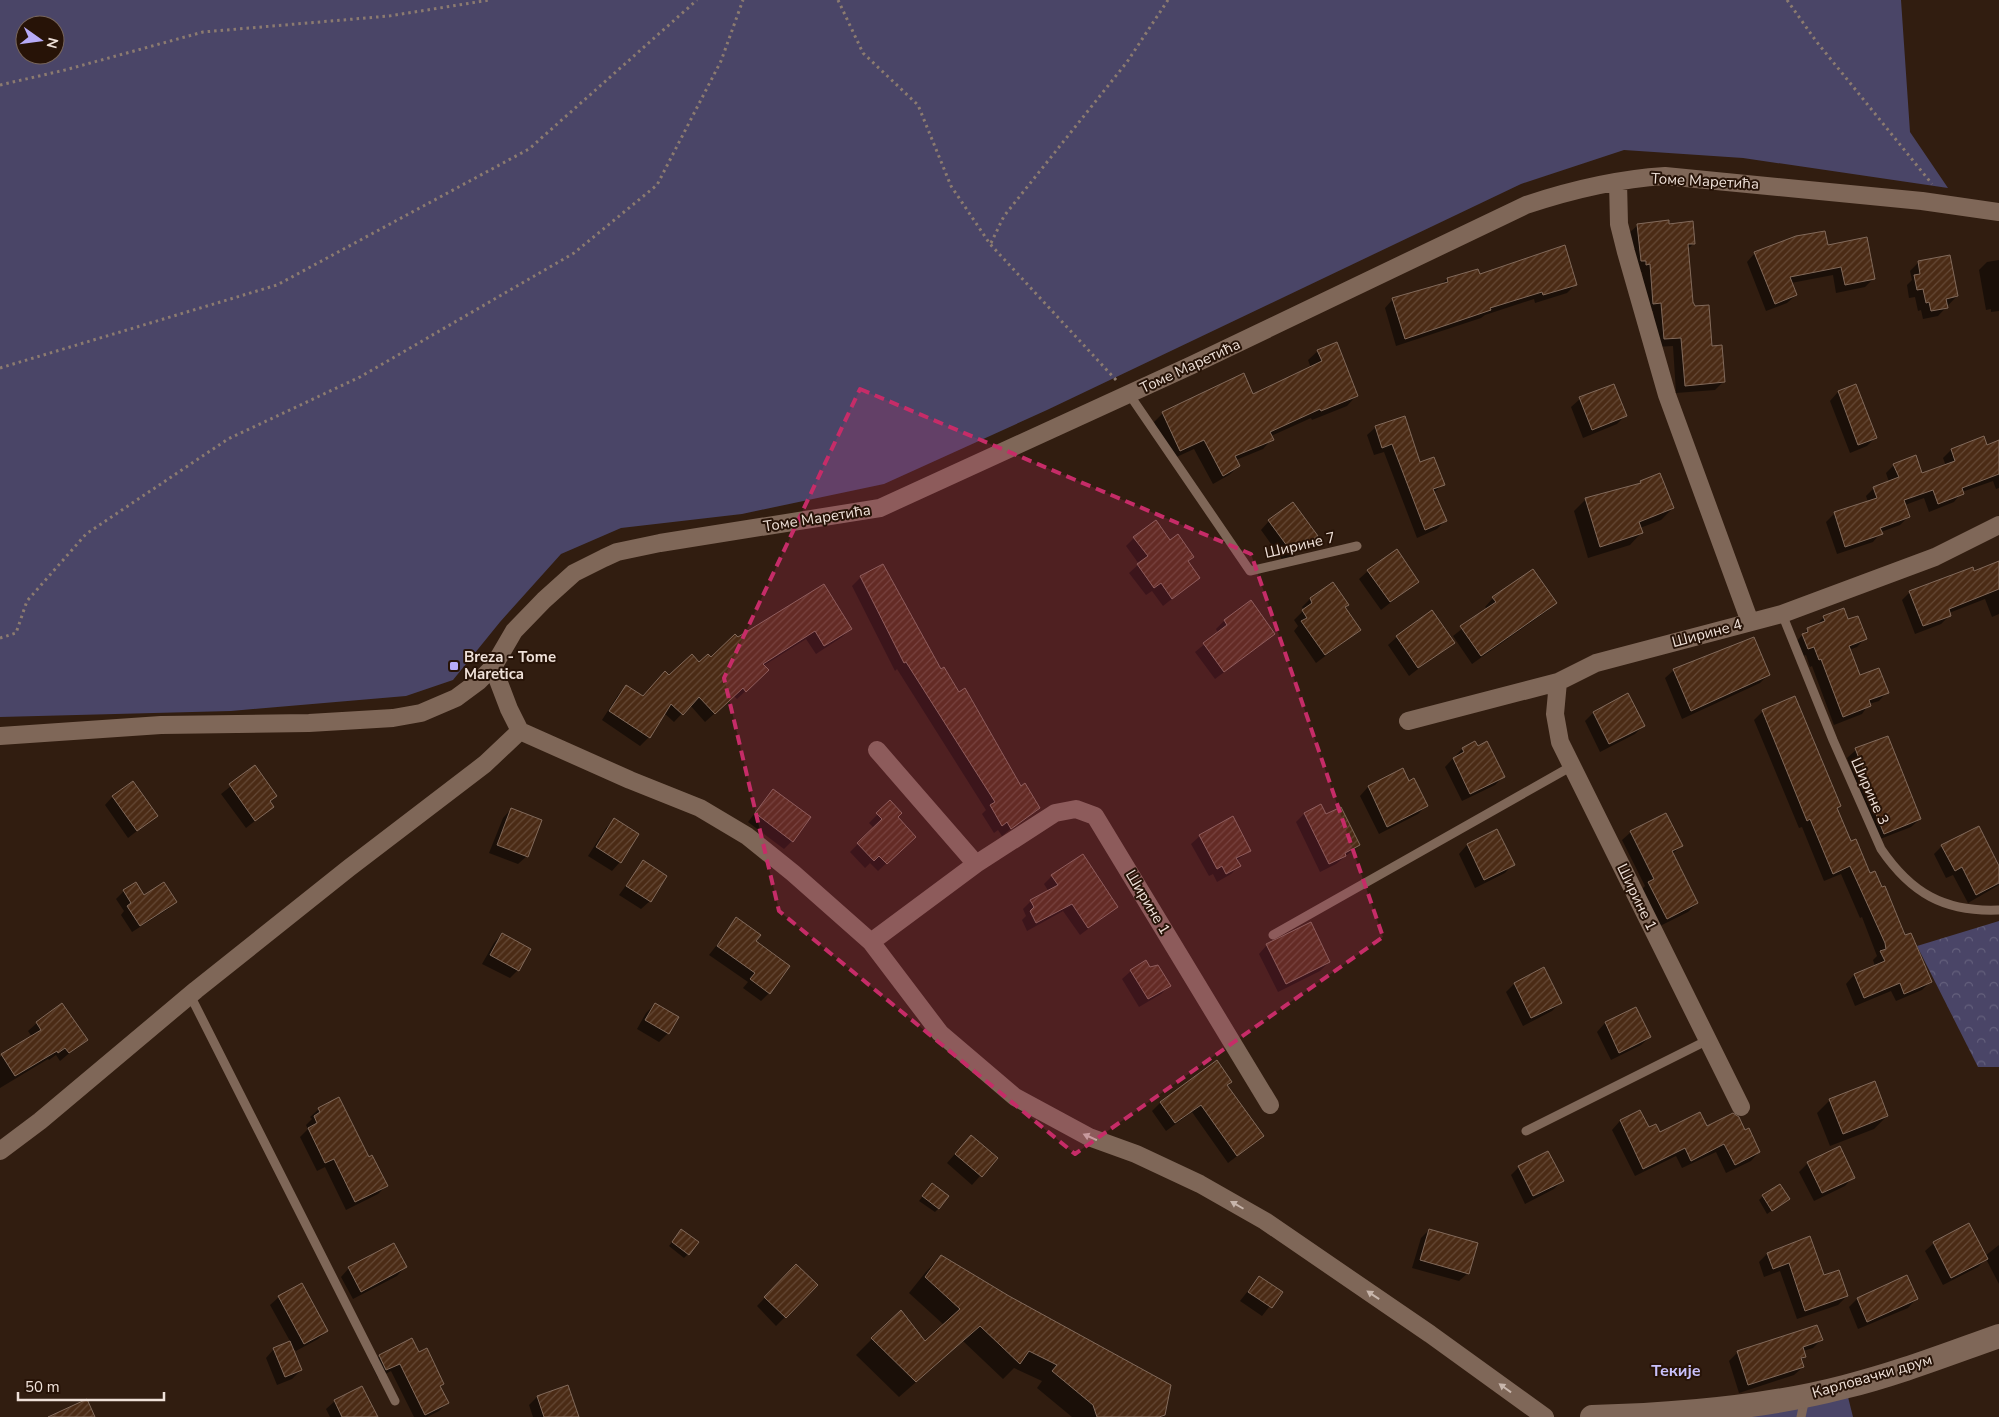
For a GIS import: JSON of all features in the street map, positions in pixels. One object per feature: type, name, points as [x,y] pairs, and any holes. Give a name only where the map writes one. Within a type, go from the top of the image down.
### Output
[{"type":"main road","name":"Карловачки друм","points":[[1592,1417],[1732,1406],[1803,1406],[1876,1378],[1999,1336]]},
{"type":"street","name":"Томе Маретића","points":[[0,736],[161,725],[308,723],[393,718],[421,712],[456,698],[479,681],[493,667],[508,639],[544,600],[574,573],[617,552],[660,543],[880,508],[1129,394],[1526,205],[1570,191],[1649,177],[1696,178],[1922,200],[1999,212]]},
{"type":"street","points":[[1618,182],[1619,224],[1667,395],[1750,622]]},
{"type":"street","name":"Ширине 4","points":[[1408,721],[1558,682],[1596,662],[1782,614],[1935,557],[1999,525]]},
{"type":"street","points":[[493,667],[509,709],[520,730],[630,780],[700,808],[747,836],[793,873],[871,942],[940,1032],[1015,1097],[1089,1137],[1136,1154],[1200,1184],[1265,1221],[1423,1329],[1545,1417]]},
{"type":"street","name":"Ширине 1","points":[[1558,682],[1555,714],[1560,742],[1741,1107]]},
{"type":"street","points":[[0,1151],[40,1121],[349,868],[485,764],[520,730]]},
{"type":"street","points":[[877,750],[976,864]]},
{"type":"street","name":"Ширине 1","points":[[871,942],[976,864],[1055,813],[1076,809],[1095,816],[1270,1105]]},
{"type":"lane","name":"Ширине 7","points":[[1129,394],[1250,571],[1356,546]]},
{"type":"lane","name":"Ширине 3","points":[[1782,614],[1833,740],[1881,849],[1892,865],[1905,880],[1938,901],[1976,911],[1998,910]]},
{"type":"lane","points":[[1273,935],[1572,766]]},
{"type":"lane","points":[[191,996],[395,1401]]},
{"type":"lane","points":[[1526,1130],[1708,1040]]},
{"type":"path","points":[[0,85],[65,70],[203,32],[389,16],[490,0]]},
{"type":"path","points":[[0,368],[277,285],[529,150],[697,0]]},
{"type":"path","points":[[0,638],[16,633],[27,601],[86,534],[228,439],[360,377],[574,253],[656,185],[720,61],[743,0]]},
{"type":"path","points":[[838,0],[863,53],[918,105],[952,186],[990,244],[1129,394]]},
{"type":"path","points":[[990,244],[1004,216],[1127,62],[1168,0]]},
{"type":"path","points":[[1786,0],[1816,41],[1933,185],[1922,200]]},
{"type":"highlighted area","points":[[860,389],[1251,554],[1383,937],[1075,1154],[779,911],[724,678]]},
{"type":"green space","points":[[0,0],[1901,0],[1910,132],[1948,188],[1743,158],[1624,150],[1521,184],[1047,410],[884,484],[742,514],[621,528],[561,554],[500,622],[453,680],[406,696],[231,711],[0,717]]},
{"type":"green space","points":[[1999,921],[1999,1067],[1978,1067],[1917,946]]},
{"type":"green space","points":[[1848,1397],[1853,1417],[1721,1417]]},
{"type":"building","points":[[1669,220],[1669,224],[1693,221],[1695,244],[1688,244],[1693,302],[1695,306],[1709,305],[1712,346],[1722,345],[1725,382],[1685,386],[1681,338],[1664,339],[1661,303],[1653,304],[1650,264],[1646,265],[1646,261],[1641,261],[1637,224]]},
{"type":"building","points":[[1825,231],[1828,245],[1867,237],[1875,279],[1845,285],[1841,267],[1790,277],[1797,295],[1775,304],[1754,252],[1796,236]]},
{"type":"building","points":[[1565,245],[1577,285],[1543,295],[1542,292],[1490,308],[1491,310],[1405,339],[1392,298],[1448,282],[1447,278],[1478,269],[1480,274]]},
{"type":"building","points":[[1950,255],[1958,296],[1946,299],[1948,308],[1931,311],[1929,302],[1926,303],[1923,289],[1917,290],[1914,275],[1920,274],[1918,261]]},
{"type":"building","points":[[1337,342],[1358,396],[1321,411],[1320,409],[1270,432],[1274,440],[1235,456],[1240,466],[1223,476],[1204,440],[1180,451],[1162,412],[1244,373],[1253,394],[1322,361],[1317,350]]},
{"type":"building","points":[[1614,384],[1627,416],[1592,430],[1579,397]]},
{"type":"building","points":[[1856,384],[1877,438],[1858,445],[1838,391]]},
{"type":"building","points":[[1405,416],[1420,462],[1434,457],[1445,485],[1433,489],[1447,521],[1425,530],[1392,444],[1382,448],[1375,426]]},
{"type":"building","points":[[1984,436],[1987,445],[1999,440],[1999,474],[1962,488],[1964,494],[1938,504],[1933,490],[1904,500],[1910,517],[1880,528],[1883,534],[1845,547],[1834,512],[1877,498],[1873,487],[1899,477],[1893,464],[1916,455],[1922,473],[1955,461],[1951,449]]},
{"type":"building","points":[[1660,473],[1674,508],[1639,522],[1643,533],[1600,547],[1585,498],[1641,483],[1640,481]]},
{"type":"building","points":[[1293,502],[1318,536],[1293,554],[1268,520]]},
{"type":"building","points":[[1156,520],[1170,540],[1178,534],[1194,557],[1188,561],[1200,578],[1172,599],[1161,583],[1154,588],[1137,564],[1148,556],[1133,537]]},
{"type":"building","points":[[1397,549],[1419,582],[1390,602],[1367,570]]},
{"type":"building","points":[[1999,561],[1999,589],[1949,609],[1951,616],[1923,626],[1909,591],[1973,567],[1974,571]]},
{"type":"building","points":[[883,564],[941,669],[944,667],[959,692],[965,688],[1021,786],[1025,783],[1040,808],[1011,829],[1007,822],[1002,826],[990,805],[995,802],[906,662],[904,663],[860,576]]},
{"type":"building","points":[[1533,569],[1557,603],[1481,656],[1460,626],[1496,602],[1492,597]]},
{"type":"building","points":[[1333,582],[1349,605],[1345,607],[1361,630],[1325,655],[1301,621],[1307,618],[1302,610],[1312,603],[1310,598]]},
{"type":"building","points":[[824,584],[852,629],[824,646],[815,631],[763,664],[769,670],[746,692],[743,688],[715,714],[699,697],[683,715],[671,704],[650,738],[609,711],[626,685],[643,696],[665,671],[669,675],[692,654],[699,662],[708,654],[711,657],[735,634],[738,637]]},
{"type":"building","points":[[1251,600],[1275,634],[1224,672],[1203,643],[1227,625],[1224,620]]},
{"type":"building","points":[[1844,608],[1848,619],[1858,616],[1867,639],[1849,646],[1860,675],[1879,668],[1889,693],[1869,700],[1871,706],[1843,717],[1821,659],[1819,660],[1814,647],[1808,649],[1802,634],[1808,632],[1807,628],[1825,621],[1823,616]]},
{"type":"building","points":[[1432,610],[1455,643],[1418,668],[1396,636]]},
{"type":"building","points":[[1754,637],[1770,675],[1691,711],[1673,669]]},
{"type":"building","points":[[1628,693],[1645,726],[1609,744],[1593,712]]},
{"type":"building","points":[[1795,696],[1841,806],[1837,808],[1851,841],[1856,839],[1870,873],[1875,871],[1882,887],[1885,886],[1905,935],[1911,933],[1932,982],[1904,994],[1900,983],[1864,998],[1854,974],[1885,961],[1880,951],[1886,949],[1885,943],[1850,866],[1833,874],[1810,819],[1807,821],[1762,710]]},
{"type":"building","points":[[1888,736],[1921,819],[1884,834],[1872,804],[1876,803],[1855,748]]},
{"type":"building","points":[[1475,741],[1478,746],[1487,741],[1505,777],[1470,794],[1453,758],[1464,752],[1462,748]]},
{"type":"building","points":[[255,765],[277,796],[270,801],[274,807],[255,821],[229,784]]},
{"type":"building","points":[[1403,768],[1409,781],[1414,778],[1428,806],[1387,827],[1368,786]]},
{"type":"building","points":[[133,781],[158,816],[137,831],[112,796]]},
{"type":"building","points":[[773,789],[811,817],[793,842],[755,813]]},
{"type":"building","points":[[890,800],[902,813],[898,817],[916,837],[887,864],[879,856],[874,861],[857,843],[882,819],[876,813]]},
{"type":"building","points":[[1321,804],[1326,814],[1341,807],[1360,845],[1345,853],[1346,856],[1329,864],[1304,813]]},
{"type":"building","points":[[511,808],[542,820],[528,857],[497,845]]},
{"type":"building","points":[[1666,813],[1683,846],[1672,851],[1698,903],[1667,919],[1648,882],[1654,879],[1630,831]]},
{"type":"building","points":[[1233,816],[1251,851],[1236,858],[1241,866],[1226,874],[1222,866],[1217,869],[1199,835]]},
{"type":"building","points":[[614,818],[639,834],[621,863],[596,847]]},
{"type":"building","points":[[1979,826],[1999,866],[1999,883],[1976,895],[1962,867],[1955,871],[1941,845]]},
{"type":"building","points":[[1497,829],[1515,865],[1484,880],[1467,844]]},
{"type":"building","points":[[1083,854],[1118,907],[1088,928],[1072,904],[1036,923],[1030,911],[1034,907],[1030,900],[1058,885],[1051,875]]},
{"type":"building","points":[[643,860],[667,876],[651,902],[626,886]]},
{"type":"building","points":[[136,882],[144,895],[164,882],[177,902],[140,926],[127,906],[131,903],[123,890]]},
{"type":"building","points":[[736,917],[761,935],[756,941],[790,966],[770,994],[750,979],[755,973],[717,946]]},
{"type":"building","points":[[1311,922],[1330,962],[1286,984],[1266,944]]},
{"type":"building","points":[[502,933],[531,949],[519,971],[490,955]]},
{"type":"building","points":[[1146,960],[1150,967],[1158,965],[1171,986],[1148,999],[1130,970]]},
{"type":"building","points":[[1544,967],[1562,1003],[1531,1018],[1514,983]]},
{"type":"building","points":[[62,1003],[88,1040],[69,1053],[65,1048],[58,1053],[57,1051],[15,1076],[1,1054],[41,1030],[36,1022]]},
{"type":"building","points":[[655,1003],[679,1017],[669,1034],[645,1020]]},
{"type":"building","points":[[1636,1007],[1651,1037],[1619,1053],[1605,1022]]},
{"type":"building","points":[[1217,1060],[1232,1082],[1227,1085],[1264,1136],[1237,1156],[1201,1105],[1175,1123],[1160,1102]]},
{"type":"building","points":[[1875,1081],[1888,1116],[1843,1134],[1829,1099]]},
{"type":"building","points":[[339,1097],[369,1157],[372,1155],[388,1186],[355,1202],[334,1159],[325,1163],[308,1128],[317,1123],[314,1116],[320,1112],[318,1108]]},
{"type":"building","points":[[1640,1110],[1649,1127],[1656,1124],[1660,1132],[1700,1112],[1707,1126],[1733,1113],[1739,1117],[1745,1130],[1749,1128],[1760,1152],[1735,1165],[1724,1144],[1691,1161],[1685,1148],[1643,1169],[1620,1120]]},
{"type":"building","points":[[971,1135],[998,1158],[982,1177],[955,1154]]},
{"type":"building","points":[[1840,1146],[1855,1178],[1822,1193],[1807,1162]]},
{"type":"building","points":[[1548,1151],[1564,1181],[1533,1196],[1518,1166]]},
{"type":"building","points":[[932,1183],[949,1196],[939,1209],[922,1196]]},
{"type":"building","points":[[1780,1184],[1790,1199],[1772,1211],[1762,1195]]},
{"type":"building","points":[[1969,1223],[1988,1259],[1951,1278],[1933,1242]]},
{"type":"building","points":[[681,1229],[699,1242],[689,1255],[672,1242]]},
{"type":"building","points":[[1429,1229],[1478,1243],[1469,1274],[1420,1260]]},
{"type":"building","points":[[1810,1236],[1824,1275],[1839,1270],[1848,1296],[1805,1311],[1789,1263],[1773,1269],[1767,1253]]},
{"type":"building","points":[[394,1243],[407,1267],[361,1292],[348,1267]]},
{"type":"building","points":[[941,1255],[1009,1296],[1171,1385],[1165,1415],[1159,1417],[1097,1417],[1093,1405],[1052,1371],[1057,1365],[1029,1351],[1020,1364],[980,1326],[916,1382],[871,1338],[901,1310],[925,1341],[960,1309],[925,1277]]},
{"type":"building","points":[[796,1264],[818,1285],[786,1318],[764,1297]]},
{"type":"building","points":[[1907,1275],[1918,1299],[1867,1322],[1857,1298]]},
{"type":"building","points":[[1259,1276],[1283,1292],[1272,1308],[1248,1292]]},
{"type":"building","points":[[302,1283],[328,1331],[304,1344],[278,1296]]},
{"type":"building","points":[[1817,1325],[1823,1340],[1803,1347],[1806,1357],[1801,1358],[1804,1367],[1748,1385],[1737,1351]]},
{"type":"building","points":[[412,1338],[419,1352],[427,1348],[444,1384],[440,1386],[449,1403],[425,1415],[400,1364],[386,1370],[379,1355]]},
{"type":"building","points":[[290,1341],[302,1370],[285,1377],[273,1348]]},
{"type":"building","points":[[568,1385],[579,1417],[544,1417],[537,1396]]},
{"type":"building","points":[[362,1386],[378,1417],[342,1417],[334,1400]]},
{"type":"building","points":[[87,1399],[95,1417],[48,1417]]},
{"type":"place","name":"Breza - Tome Maretica","points":[[454,666]]},
{"type":"district","name":"Текије","points":[[1676,1371]]}]
